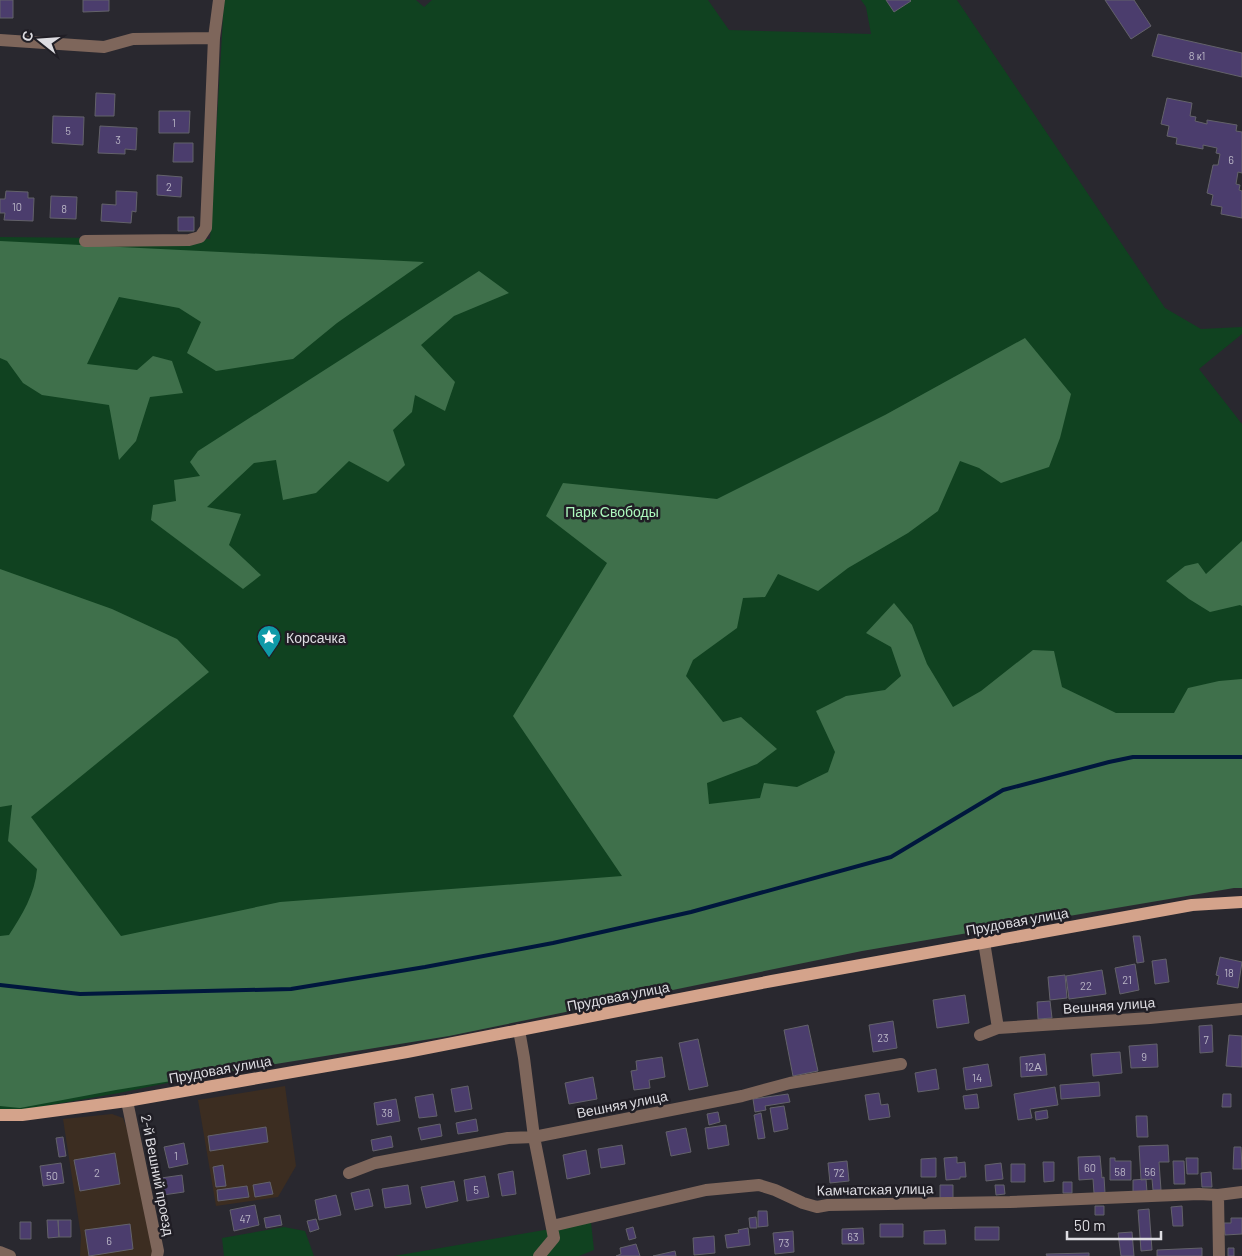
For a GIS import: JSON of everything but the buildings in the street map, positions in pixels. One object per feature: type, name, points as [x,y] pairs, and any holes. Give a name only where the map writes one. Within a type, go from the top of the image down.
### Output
[{"type":"main road","name":"Прудовая улица","points":[[0,1115],[22,1115],[127,1101],[407,1052],[984,942],[1192,905],[1242,902]]},
{"type":"street","points":[[85,241],[189,240],[200,236],[206,228],[214,38],[218,0]]},
{"type":"street","points":[[0,40],[104,47],[133,39],[214,38]]},
{"type":"street","points":[[984,942],[998,1028]]},
{"type":"street","name":"Вешняя улица","points":[[980,1035],[998,1028],[1150,1018],[1242,1009]]},
{"type":"street","points":[[519,1030],[534,1136],[554,1238],[539,1256]]},
{"type":"street","name":"Вешняя улица","points":[[349,1173],[375,1163],[508,1138],[534,1136],[742,1096],[790,1083],[901,1064]]},
{"type":"street","name":"2-й Вешний проезд","points":[[127,1101],[158,1251],[157,1256]]},
{"type":"street","name":"Камчатская улица","points":[[552,1226],[706,1190],[759,1185],[817,1207],[828,1205],[1010,1202],[1199,1194],[1218,1195],[1242,1192]]},
{"type":"street","points":[[1218,1195],[1218,1256]]},
{"type":"street","points":[[0,1252],[10,1256]]},
{"type":"shaded area","points":[[285,1086],[296,1166],[278,1197],[216,1206],[198,1100]]},
{"type":"shaded area","points":[[112,1114],[123,1118],[127,1129],[153,1252],[152,1256],[80,1256],[81,1236],[63,1119]]},
{"type":"green space","name":"Парк Свободы","points":[[224,0],[416,0],[424,7],[432,0],[708,0],[729,30],[871,34],[866,7],[861,0],[957,0],[1165,308],[1201,329],[1242,327],[1242,334],[1199,369],[1242,424],[1242,886],[963,917],[119,1093],[22,1110],[0,1109],[0,237],[210,239]]},
{"type":"green space","points":[[0,241],[424,262],[337,323],[293,359],[216,371],[187,353],[201,322],[179,308],[119,297],[87,364],[137,370],[153,356],[172,361],[183,393],[150,397],[136,441],[119,460],[109,405],[42,395],[23,383],[7,361],[0,358]]},
{"type":"green space","points":[[479,271],[509,293],[454,316],[421,345],[455,382],[445,411],[415,395],[412,412],[393,430],[405,465],[388,482],[349,461],[316,493],[283,500],[276,460],[254,463],[207,507],[241,514],[229,545],[261,575],[243,589],[151,520],[153,505],[176,501],[174,480],[200,476],[190,462],[198,451]]},
{"type":"green space","points":[[1025,338],[1071,394],[1060,438],[1049,467],[1001,483],[979,468],[960,461],[938,511],[908,533],[848,568],[818,591],[778,574],[765,597],[743,598],[737,628],[693,660],[686,676],[723,722],[741,717],[777,749],[757,764],[707,783],[709,804],[760,798],[764,783],[797,787],[828,772],[835,752],[816,711],[846,696],[885,690],[901,676],[891,647],[866,633],[894,603],[912,625],[927,664],[953,707],[981,691],[1033,650],[1054,651],[1062,687],[1116,713],[1174,713],[1188,688],[1219,681],[1242,679],[1242,888],[862,951],[449,1036],[116,1090],[20,1108],[0,1106],[0,936],[9,935],[23,912],[34,887],[37,869],[8,841],[12,805],[0,807],[0,569],[112,609],[177,639],[209,672],[31,817],[121,936],[280,902],[622,876],[513,716],[607,563],[546,516],[563,483],[717,499],[885,415]]},
{"type":"green space","points":[[1242,541],[1242,606],[1210,612],[1166,581],[1185,566],[1198,563],[1206,574]]},
{"type":"green space","points":[[591,1222],[594,1250],[579,1256],[394,1256]]},
{"type":"green space","points":[[284,1227],[305,1231],[314,1256],[224,1256],[222,1238]]},
{"type":"waterway","points":[[0,985],[80,994],[291,989],[425,967],[553,943],[691,912],[891,857],[1003,790],[1109,762],[1133,757],[1242,757]]},
{"type":"place","name":"Корсачка","points":[[269,658]]}]
